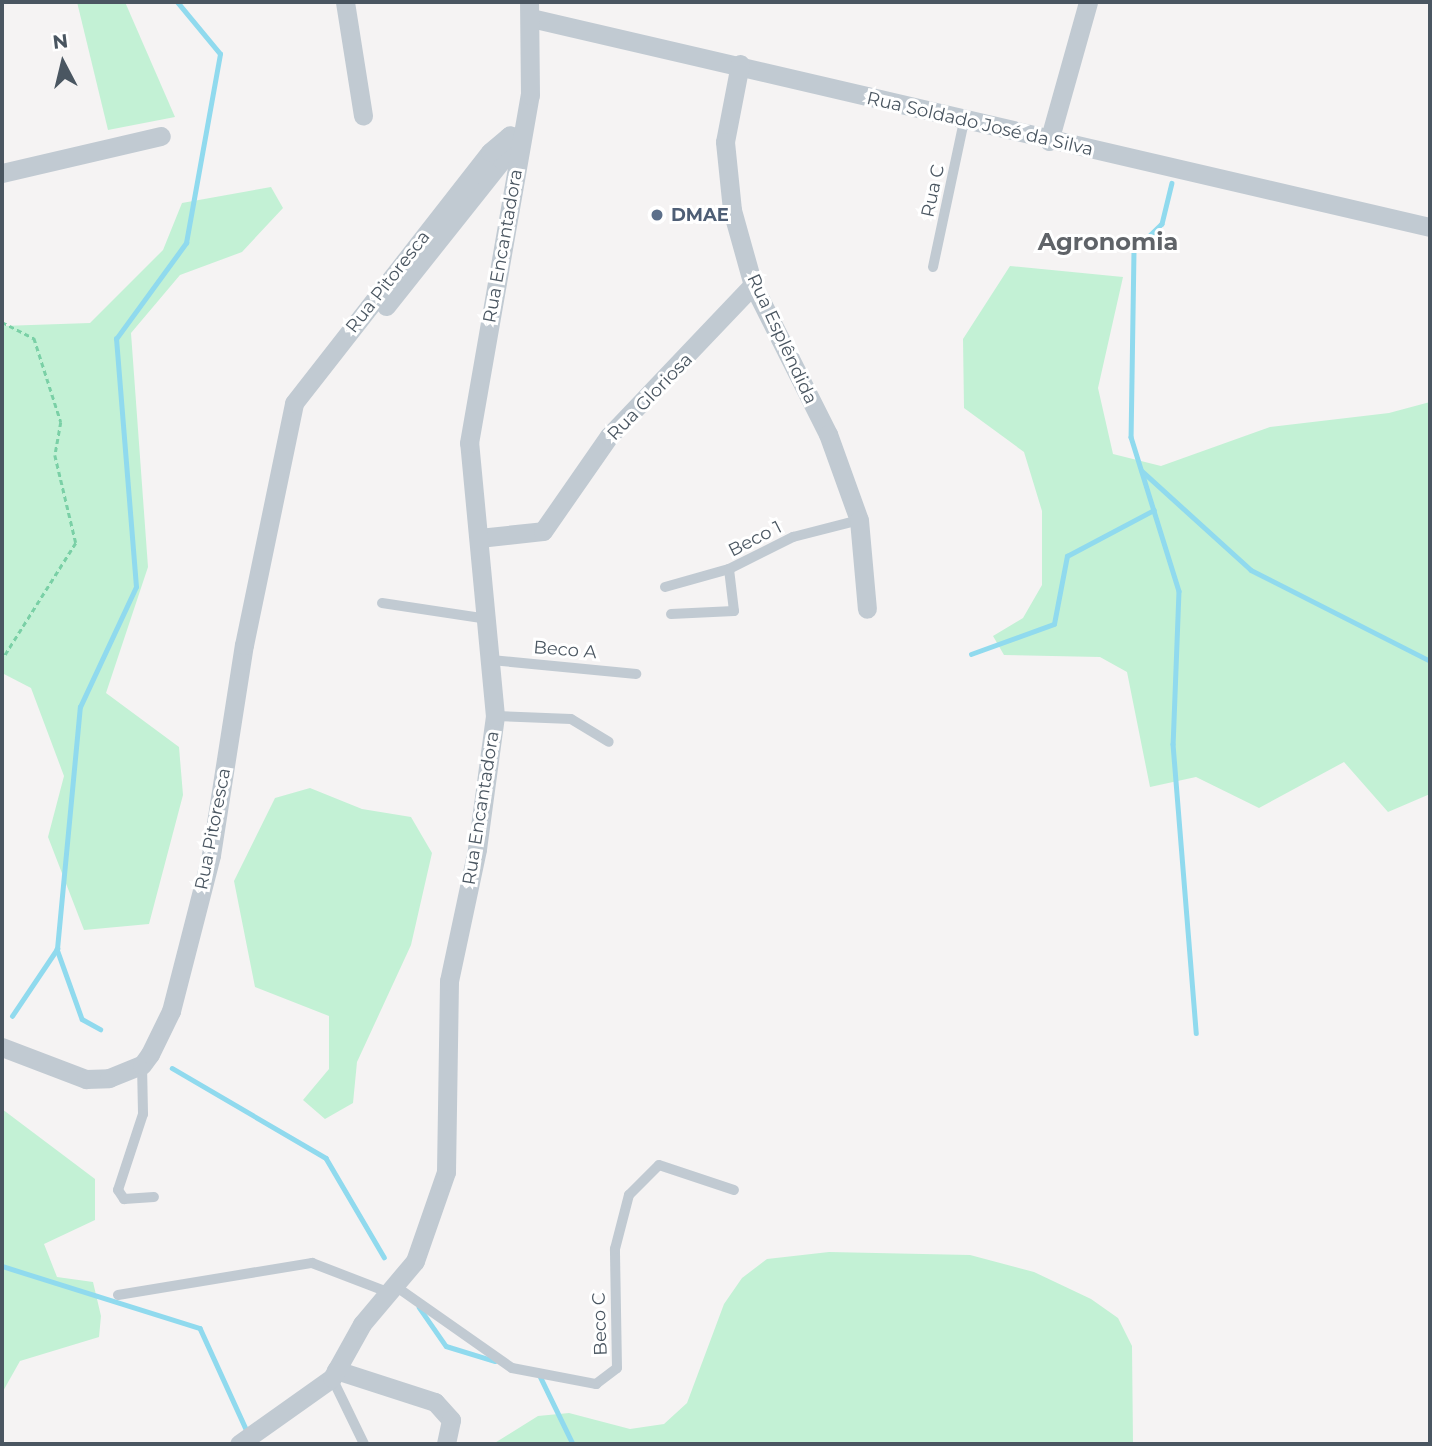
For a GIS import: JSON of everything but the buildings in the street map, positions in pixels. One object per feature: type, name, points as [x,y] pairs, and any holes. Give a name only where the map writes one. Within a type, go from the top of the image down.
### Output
[{"type":"street","points":[[345,2],[363,116]]},
{"type":"street","points":[[1049,141],[1088,2]]},
{"type":"street","name":"Rua Soldado José da Silva","points":[[530,10],[964,121],[1430,227]]},
{"type":"street","name":"Rua Encantadora","points":[[239,1444],[334,1374],[362,1324],[394,1291],[415,1261],[446,1172],[449,981],[477,849],[495,716],[488,619],[469,443],[530,95],[530,10]]},
{"type":"street","name":"Rua Esplêndida","points":[[740,64],[726,142],[732,210],[753,285],[828,434],[859,520],[867,609]]},
{"type":"street","name":"Rua Pitoresca","points":[[142,1065],[171,1012],[211,855],[285,440],[502,160],[510,135],[530,95]]},
{"type":"street","points":[[2,173],[161,136]]},
{"type":"street","name":"Rua Gloriosa","points":[[479,538],[543,531],[609,436],[753,285]]},
{"type":"street","points":[[2,1047],[86,1079],[109,1078],[142,1065]]},
{"type":"street","points":[[334,1374],[435,1402],[451,1420],[446,1444]]},
{"type":"lane","name":"Rua C","points":[[933,267],[964,121]]},
{"type":"lane","name":"Beco 1","points":[[665,587],[729,569],[793,537],[859,520]]},
{"type":"lane","points":[[671,614],[734,611],[729,569]]},
{"type":"lane","points":[[382,603],[488,619]]},
{"type":"lane","name":"Beco A","points":[[491,660],[636,674]]},
{"type":"lane","points":[[495,716],[571,719],[609,742]]},
{"type":"lane","points":[[142,1065],[144,1114],[118,1190],[124,1199],[154,1198]]},
{"type":"lane","name":"Beco C","points":[[394,1291],[512,1368],[596,1384],[617,1368],[615,1249],[629,1195],[659,1165],[734,1190]]},
{"type":"lane","points":[[118,1295],[312,1263],[394,1291]]},
{"type":"lane","points":[[334,1374],[364,1444]]},
{"type":"path","points":[[2,322],[34,338],[61,422],[55,455],[76,543],[2,660]]},
{"type":"green space","points":[[77,2],[125,2],[175,117],[108,130]]},
{"type":"green space","points":[[271,187],[283,208],[242,252],[180,275],[131,333],[148,567],[106,693],[179,747],[183,795],[149,924],[84,930],[48,837],[64,776],[31,688],[2,673],[2,326],[90,323],[163,250],[182,203]]},
{"type":"green space","points":[[1010,266],[1123,277],[1098,388],[1113,454],[1161,466],[1270,427],[1389,413],[1430,402],[1430,794],[1388,812],[1344,762],[1259,808],[1196,777],[1150,787],[1127,672],[1100,657],[1004,655],[993,636],[1023,618],[1042,585],[1042,511],[1024,452],[964,408],[963,339]]},
{"type":"green space","points":[[310,788],[362,809],[411,817],[432,853],[411,945],[357,1062],[353,1103],[325,1119],[303,1100],[329,1069],[329,1016],[255,987],[234,881],[275,798]]},
{"type":"green space","points":[[2,1109],[95,1179],[95,1220],[44,1244],[57,1277],[93,1282],[101,1316],[99,1337],[20,1361],[2,1393]]},
{"type":"green space","points":[[829,1252],[970,1255],[1034,1272],[1091,1299],[1118,1318],[1132,1346],[1133,1444],[493,1444],[538,1416],[569,1413],[630,1429],[664,1424],[687,1403],[724,1304],[742,1278],[767,1259]]},
{"type":"waterway","points":[[12,1016],[57,949],[80,707],[136,587],[116,339],[186,243],[220,54],[177,2]]},
{"type":"waterway","points":[[1172,183],[1162,224],[1134,251],[1131,437],[1179,591],[1173,744],[1196,1033]]},
{"type":"waterway","points":[[1142,471],[1251,570],[1430,661]]},
{"type":"waterway","points":[[971,654],[1054,624],[1067,556],[1154,510]]},
{"type":"waterway","points":[[57,949],[82,1019],[100,1029]]},
{"type":"waterway","points":[[172,1068],[326,1158],[384,1257]]},
{"type":"waterway","points":[[2,1266],[200,1328],[247,1431]]},
{"type":"waterway","points":[[419,1307],[446,1346],[495,1361]]},
{"type":"waterway","points":[[540,1376],[573,1444]]},
{"type":"place","name":"DMAE","points":[[657,215]]},
{"type":"district","name":"Agronomia","points":[[1108,242]]}]
